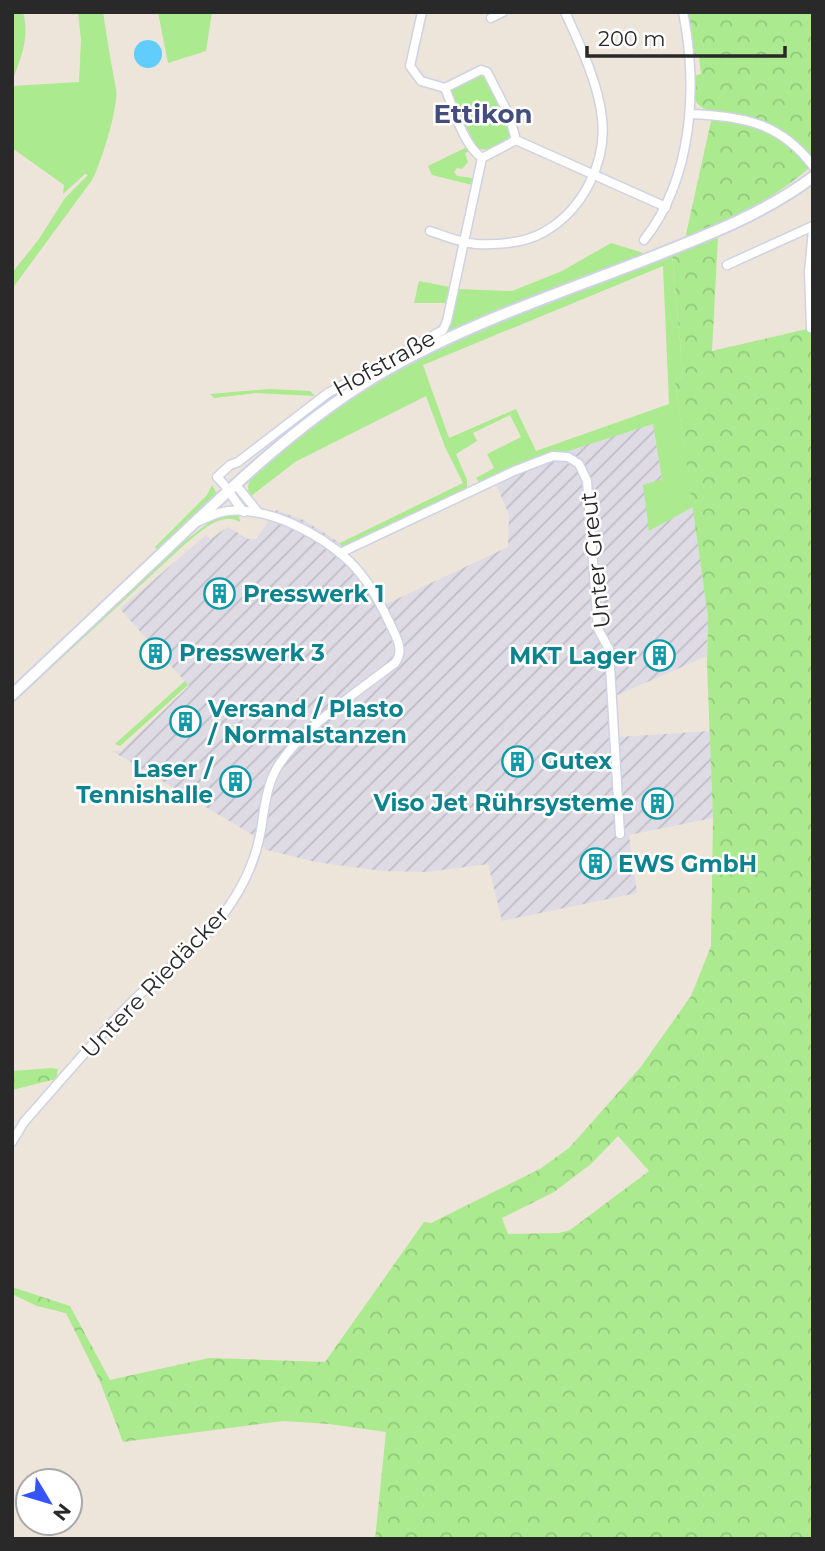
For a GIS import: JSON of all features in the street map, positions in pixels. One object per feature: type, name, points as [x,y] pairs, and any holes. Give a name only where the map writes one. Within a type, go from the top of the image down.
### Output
[{"type":"main road","points":[[12,695],[233,487],[309,422],[389,368],[470,330],[723,229],[785,198],[813,177]]},
{"type":"street","points":[[422,12],[410,66],[421,80],[445,88],[481,71],[487,72],[509,115],[516,140],[666,207]]},
{"type":"street","points":[[491,18],[503,12]]},
{"type":"street","points":[[430,231],[473,244],[525,239],[544,232],[575,204],[593,175],[603,142],[602,118],[595,87],[565,12]]},
{"type":"street","points":[[644,240],[666,207],[678,173],[690,114],[690,53],[683,12]]},
{"type":"street","points":[[445,88],[465,135],[482,158],[516,140]]},
{"type":"street","points":[[690,114],[727,116],[751,121],[775,131],[813,166]]},
{"type":"street","name":"Hofstraße","points":[[233,487],[217,477],[223,470],[238,462],[328,393],[442,332],[447,321],[482,158]]},
{"type":"street","points":[[727,265],[813,227],[809,273],[811,328]]},
{"type":"street","name":"Unter Greut","points":[[340,553],[514,471],[554,456],[568,457],[579,464],[587,481],[598,629],[609,649],[620,834]]},
{"type":"street","points":[[233,487],[236,503],[244,512]]},
{"type":"street","name":"Untere Riedäcker","points":[[12,1142],[23,1122],[132,1002],[199,942],[221,917],[243,885],[253,864],[263,806],[273,775],[294,746],[341,704],[398,661],[400,656],[399,643],[385,613],[366,582],[340,553],[311,535],[258,512],[233,487]]},
{"type":"street","name":"Untere Riedäcker","points":[[193,524],[227,511],[258,512]]},
{"type":"shaded area","points":[[653,424],[662,479],[649,531],[693,507],[708,617],[707,656],[615,696],[618,737],[710,731],[713,818],[629,835],[637,893],[502,921],[488,864],[427,872],[382,871],[316,862],[267,850],[256,837],[112,751],[121,751],[189,686],[120,609],[206,535],[210,539],[228,527],[248,539],[256,539],[276,510],[304,520],[340,543],[384,605],[508,547],[509,515],[495,482],[571,449]]},
{"type":"green space","points":[[12,12],[23,12],[26,30],[24,47],[12,82]]},
{"type":"green space","points":[[78,12],[103,12],[116,89],[112,121],[92,180],[12,289],[12,273],[39,239],[65,198],[88,175],[85,174],[63,194],[64,185],[12,148],[12,86],[79,82],[81,40]]},
{"type":"green space","points":[[158,12],[212,12],[206,51],[168,63]]},
{"type":"green space","points":[[687,12],[813,12],[813,165],[752,208],[685,239],[713,112],[701,106],[695,99],[693,76],[701,74],[699,57],[693,57],[692,32]]},
{"type":"green space","points":[[483,73],[510,129],[510,135],[505,142],[487,150],[476,147],[449,90]]},
{"type":"green space","points":[[467,147],[470,151],[465,153],[468,162],[462,169],[457,168],[454,172],[457,176],[473,178],[472,185],[432,175],[428,166]]},
{"type":"green space","points":[[718,237],[712,351],[811,328],[813,1539],[375,1539],[386,1432],[283,1421],[123,1442],[101,1384],[66,1313],[37,1306],[12,1294],[12,1287],[70,1306],[110,1380],[209,1358],[325,1362],[424,1222],[431,1223],[540,1169],[569,1148],[640,1068],[691,996],[711,946],[713,818],[707,664],[708,617],[675,381],[683,376],[672,253]],"holes":[[[618,1136],[649,1171],[570,1230],[559,1233],[508,1234],[502,1218],[554,1192],[591,1164]]]},
{"type":"green space","points":[[611,243],[647,254],[445,336],[443,332],[456,289],[512,291],[562,271]]},
{"type":"green space","points":[[672,253],[683,376],[675,381],[693,507],[649,531],[643,485],[662,479],[653,424],[558,452],[479,482],[476,478],[494,468],[487,454],[521,437],[510,415],[473,433],[477,441],[456,454],[467,480],[467,489],[342,548],[340,543],[463,483],[445,447],[426,396],[295,462],[251,496],[248,486],[252,477],[296,439],[348,400],[375,381],[419,357]],"holes":[[[663,266],[669,404],[536,451],[516,409],[449,438],[423,365]]]},
{"type":"green space","points":[[419,281],[450,287],[447,303],[414,303]]},
{"type":"green space","points":[[269,389],[310,391],[315,396],[256,393],[214,398],[210,394]]},
{"type":"green space","points":[[212,485],[217,494],[158,551],[155,547],[207,495]]},
{"type":"green space","points":[[239,515],[240,522],[233,519],[218,521],[196,535],[12,704],[12,701],[173,550],[215,518]]},
{"type":"green space","points":[[185,681],[188,685],[120,746],[115,744]]},
{"type":"green space","points":[[58,1069],[56,1079],[12,1090],[12,1071]]},
{"type":"water","points":[[148,40],[158,44],[162,54],[158,64],[148,68],[138,64],[134,54],[138,44]]},
{"type":"place","name":"Presswerk 1","points":[[220,594]]},
{"type":"place","name":"Presswerk 3","points":[[156,653]]},
{"type":"place","name":"MKT Lager","points":[[660,656]]},
{"type":"place","name":"Versand / Plasto / Normalstanzen","points":[[185,722]]},
{"type":"place","name":"Gutex","points":[[518,761]]},
{"type":"place","name":"Laser / Tennishalle","points":[[236,782]]},
{"type":"place","name":"Viso Jet Rührsysteme","points":[[657,803]]},
{"type":"place","name":"EWS GmbH","points":[[595,864]]},
{"type":"district","name":"Ettikon","points":[[483,114]]}]
